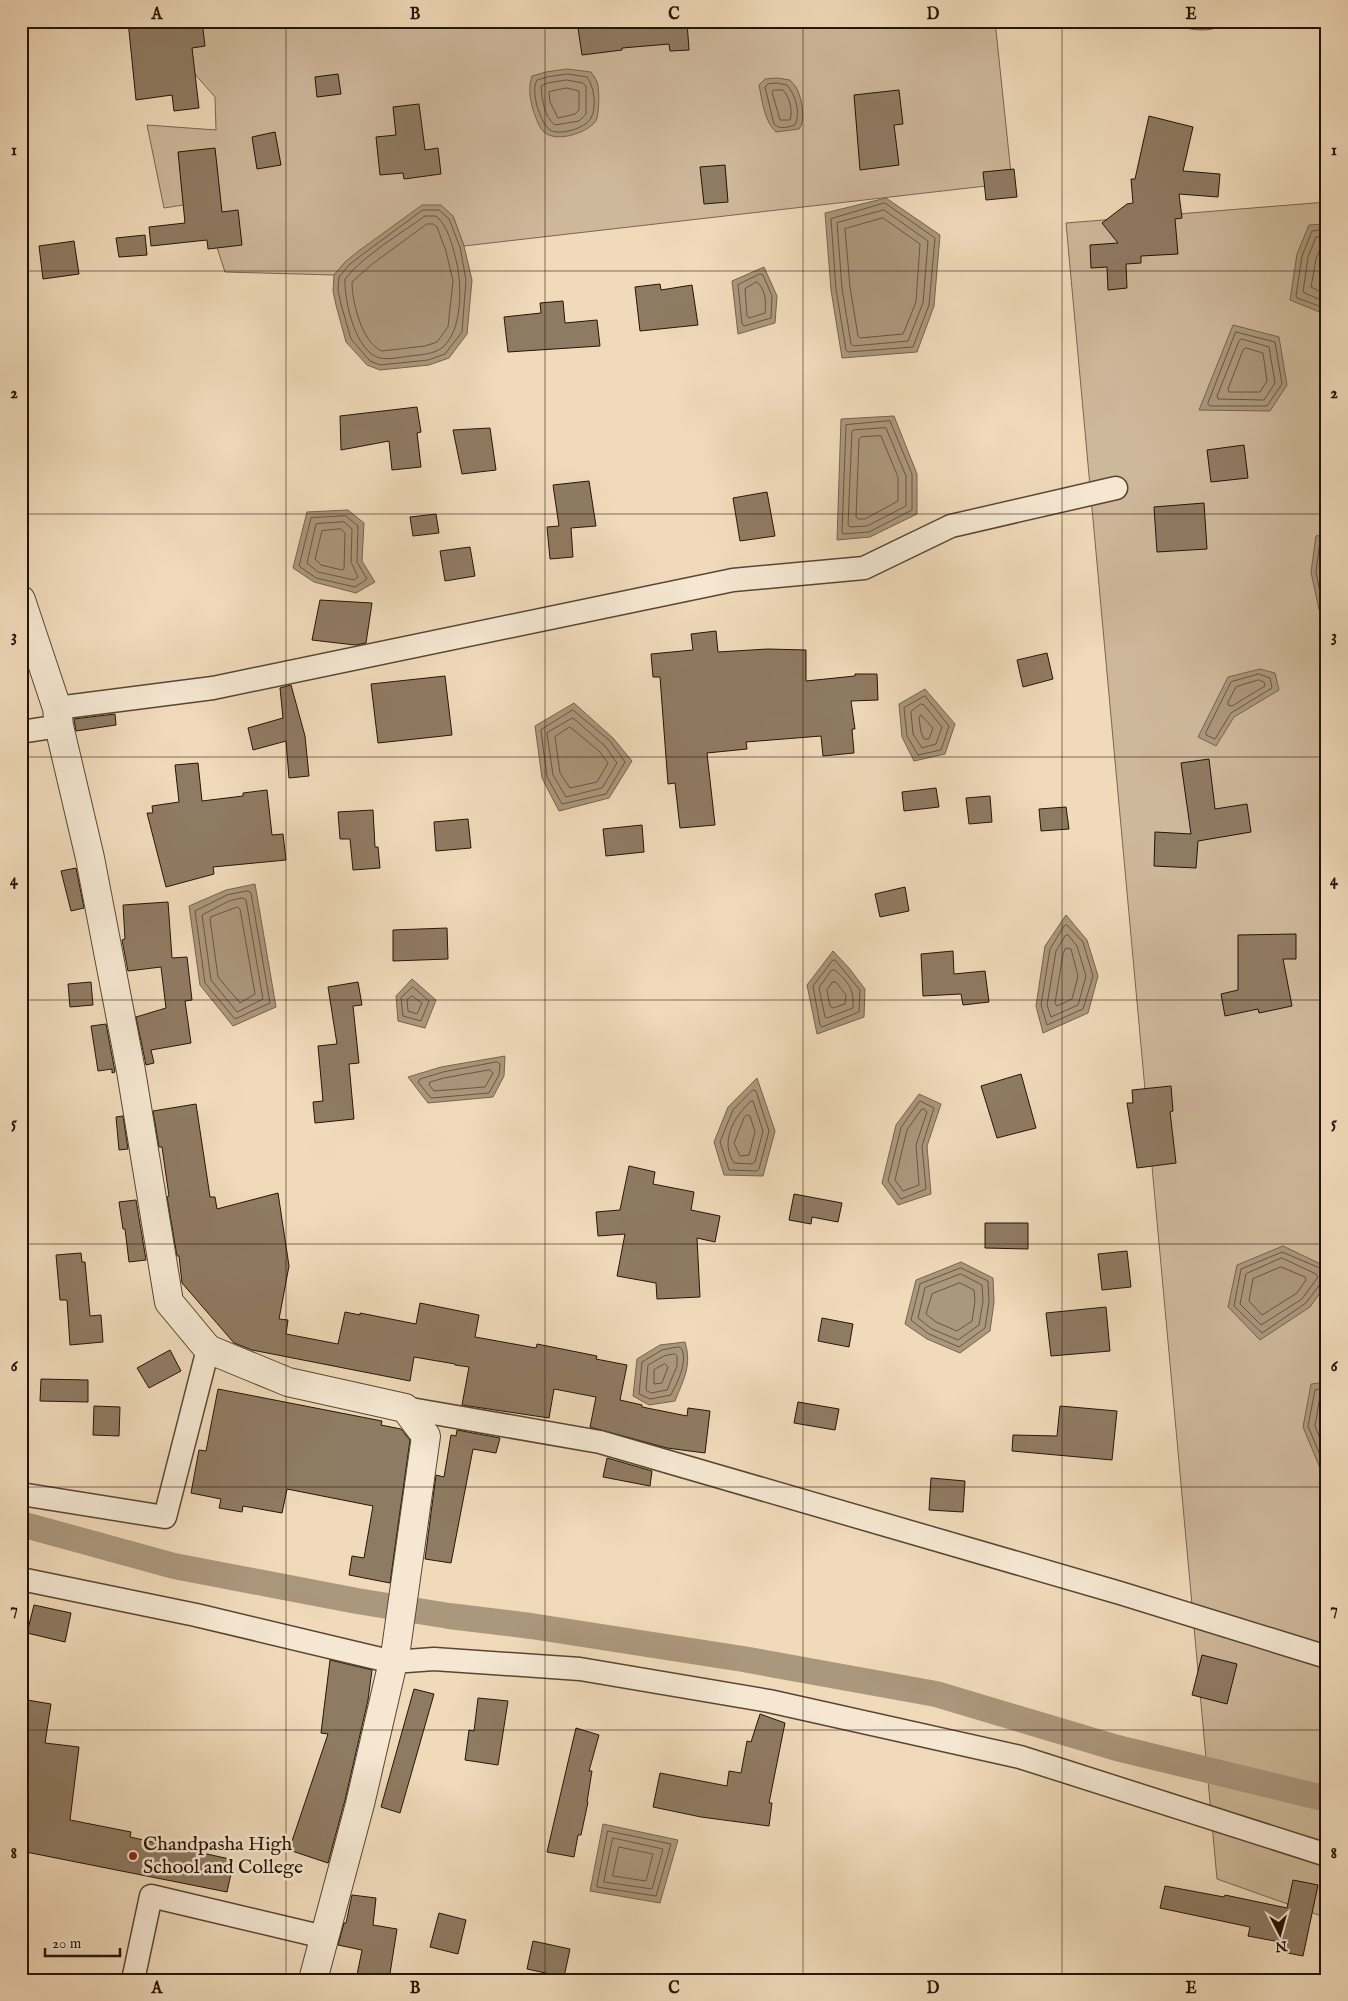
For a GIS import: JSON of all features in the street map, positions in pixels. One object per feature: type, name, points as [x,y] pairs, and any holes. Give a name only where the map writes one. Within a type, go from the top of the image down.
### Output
[{"type":"street","points":[[21,732],[58,717],[213,688],[734,580],[864,568],[951,526],[1116,488]]},
{"type":"street","points":[[21,600],[58,717],[90,858],[131,1071],[169,1302],[208,1349],[288,1382],[405,1408],[600,1442],[1111,1591],[1327,1657]]},
{"type":"street","points":[[21,1494],[165,1517],[208,1349]]},
{"type":"street","points":[[313,1980],[360,1804],[394,1656],[404,1594],[426,1436],[405,1408]]},
{"type":"street","points":[[21,1579],[394,1656],[580,1669],[769,1701],[1020,1757],[1327,1855]]},
{"type":"street","points":[[133,1980],[151,1896],[324,1937]]},
{"type":"shaded area","points":[[178,21],[995,21],[1012,183],[464,246],[453,216],[346,261],[334,275],[225,272],[202,202],[164,208],[147,125],[216,130],[215,97],[186,64]]},
{"type":"shaded area","points":[[1327,202],[1327,1918],[1217,1879],[1066,223]]},
{"type":"water","points":[[1180,21],[1234,21],[1216,28],[1198,30],[1185,28]]},
{"type":"water","points":[[567,69],[591,72],[598,85],[598,113],[596,121],[586,129],[571,135],[555,137],[548,135],[538,124],[531,102],[531,80],[532,76]]},
{"type":"water","points":[[765,79],[790,80],[797,89],[802,110],[802,121],[799,129],[776,132],[766,116],[759,85]]},
{"type":"water","points":[[886,198],[940,235],[934,306],[917,352],[842,358],[831,290],[825,213]]},
{"type":"water","points":[[422,205],[441,205],[453,216],[464,246],[472,280],[467,334],[449,358],[429,365],[380,370],[367,365],[346,342],[333,291],[334,275],[346,261]]},
{"type":"water","points":[[1327,224],[1327,315],[1290,300],[1297,254],[1309,225]]},
{"type":"water","points":[[764,267],[777,296],[775,323],[738,334],[732,281]]},
{"type":"water","points":[[1233,325],[1279,337],[1287,385],[1270,411],[1199,410]]},
{"type":"water","points":[[894,416],[917,474],[917,514],[870,537],[837,540],[841,419]]},
{"type":"water","points":[[348,510],[364,523],[362,561],[375,582],[356,593],[314,582],[293,568],[307,512]]},
{"type":"water","points":[[1327,534],[1327,615],[1320,614],[1311,572],[1316,536]]},
{"type":"water","points":[[1260,669],[1275,673],[1279,690],[1234,717],[1216,746],[1198,737],[1228,677]]},
{"type":"water","points":[[925,689],[955,724],[945,754],[914,761],[902,737],[899,704]]},
{"type":"water","points":[[574,703],[613,738],[632,761],[609,798],[559,811],[542,778],[535,726]]},
{"type":"water","points":[[255,884],[276,1007],[233,1026],[200,985],[189,906],[226,890]]},
{"type":"water","points":[[1066,915],[1087,940],[1098,976],[1088,1013],[1043,1033],[1036,1006],[1045,946]]},
{"type":"water","points":[[833,951],[865,989],[864,1017],[817,1034],[807,985]]},
{"type":"water","points":[[412,979],[436,1000],[425,1028],[398,1021],[396,996]]},
{"type":"water","points":[[505,1056],[504,1076],[493,1097],[428,1103],[408,1077],[441,1067]]},
{"type":"water","points":[[757,1078],[775,1131],[763,1176],[724,1175],[714,1142],[728,1107]]},
{"type":"water","points":[[919,1094],[941,1104],[927,1146],[931,1194],[898,1205],[882,1183],[896,1125]]},
{"type":"water","points":[[1283,1246],[1327,1267],[1327,1283],[1310,1307],[1260,1340],[1228,1307],[1237,1265]]},
{"type":"water","points":[[961,1262],[993,1278],[994,1302],[990,1331],[960,1353],[927,1339],[905,1324],[916,1280]]},
{"type":"water","points":[[685,1342],[688,1358],[687,1365],[684,1379],[675,1401],[649,1405],[633,1396],[637,1359],[660,1345]]},
{"type":"water","points":[[1327,1382],[1327,1485],[1303,1427],[1311,1384]]},
{"type":"water","points":[[603,1824],[678,1840],[660,1903],[590,1891]]},
{"type":"building","points":[[128,21],[160,21],[161,24],[202,21],[205,46],[192,48],[199,108],[174,111],[172,95],[136,100]]},
{"type":"building","points":[[577,21],[672,21],[673,24],[687,22],[689,50],[670,51],[669,44],[622,48],[622,50],[582,55]]},
{"type":"building","points":[[338,74],[341,94],[317,97],[315,77]]},
{"type":"building","points":[[899,90],[903,124],[894,125],[899,165],[860,170],[854,95]]},
{"type":"building","points":[[419,104],[425,150],[438,148],[441,174],[404,179],[403,173],[380,175],[376,137],[396,135],[393,107]]},
{"type":"building","points":[[1149,116],[1193,127],[1183,171],[1220,174],[1218,197],[1179,194],[1182,218],[1175,219],[1178,254],[1141,256],[1141,263],[1126,264],[1127,288],[1108,290],[1107,267],[1091,268],[1090,245],[1118,243],[1102,223],[1127,204],[1133,203],[1131,179],[1135,179]]},
{"type":"building","points":[[275,132],[281,165],[257,169],[252,137]]},
{"type":"building","points":[[215,148],[222,212],[238,210],[242,245],[208,249],[207,240],[151,246],[149,227],[185,223],[178,152]]},
{"type":"building","points":[[725,165],[728,202],[704,204],[700,167]]},
{"type":"building","points":[[1014,169],[1017,197],[986,200],[983,172]]},
{"type":"building","points":[[145,235],[147,255],[119,257],[116,238]]},
{"type":"building","points":[[74,241],[79,274],[43,279],[39,246]]},
{"type":"building","points":[[660,284],[661,290],[692,285],[698,325],[640,331],[635,287]]},
{"type":"building","points":[[563,301],[565,323],[597,320],[600,346],[508,352],[504,317],[541,313],[540,303]]},
{"type":"building","points":[[417,407],[421,432],[417,433],[421,467],[392,470],[389,441],[341,450],[340,416]]},
{"type":"building","points":[[490,428],[496,470],[462,474],[453,430]]},
{"type":"building","points":[[1244,445],[1248,478],[1211,482],[1207,450]]},
{"type":"building","points":[[589,481],[596,526],[571,528],[573,557],[550,559],[547,527],[559,526],[553,485]]},
{"type":"building","points":[[767,492],[775,536],[740,541],[733,498]]},
{"type":"building","points":[[1204,503],[1207,549],[1157,552],[1154,507]]},
{"type":"building","points":[[436,514],[439,533],[413,536],[410,517]]},
{"type":"building","points":[[470,547],[475,576],[445,581],[440,551]]},
{"type":"building","points":[[320,600],[372,603],[366,643],[355,645],[312,640]]},
{"type":"building","points":[[716,631],[718,652],[768,649],[806,650],[806,681],[855,676],[855,674],[877,674],[878,700],[851,701],[855,729],[852,729],[854,753],[823,756],[821,736],[746,742],[747,749],[707,753],[715,825],[680,828],[675,783],[668,784],[660,677],[653,677],[651,654],[693,650],[691,634]]},
{"type":"building","points":[[1047,653],[1053,679],[1023,687],[1017,660]]},
{"type":"building","points":[[445,676],[452,735],[378,743],[371,684]]},
{"type":"building","points":[[291,685],[305,736],[309,776],[289,778],[286,741],[253,750],[248,728],[283,718],[280,688]]},
{"type":"building","points":[[115,714],[116,725],[76,731],[74,719]]},
{"type":"building","points":[[1209,759],[1215,809],[1247,804],[1251,832],[1198,841],[1196,868],[1154,866],[1155,832],[1191,834],[1181,763]]},
{"type":"building","points":[[198,763],[202,801],[243,796],[243,793],[267,790],[272,835],[283,834],[286,860],[213,867],[214,874],[166,887],[147,813],[153,813],[152,806],[179,802],[175,765]]},
{"type":"building","points":[[936,788],[939,807],[904,811],[902,792]]},
{"type":"building","points":[[990,796],[992,822],[969,824],[966,798]]},
{"type":"building","points":[[1066,807],[1069,829],[1041,831],[1039,809]]},
{"type":"building","points":[[373,810],[375,847],[378,847],[380,868],[353,870],[350,839],[340,839],[338,812]]},
{"type":"building","points":[[468,819],[471,848],[436,851],[434,822]]},
{"type":"building","points":[[642,825],[644,852],[606,856],[603,829]]},
{"type":"building","points":[[76,868],[84,908],[71,911],[61,871]]},
{"type":"building","points":[[905,887],[909,911],[880,917],[875,894]]},
{"type":"building","points":[[168,902],[172,958],[187,957],[192,1000],[185,1001],[191,1043],[151,1050],[154,1063],[146,1065],[136,1017],[166,1008],[161,967],[128,971],[122,940],[125,939],[123,905]]},
{"type":"building","points":[[447,928],[448,959],[393,961],[393,930]]},
{"type":"building","points":[[1296,934],[1296,959],[1283,959],[1292,1006],[1259,1013],[1258,1009],[1225,1016],[1221,994],[1238,990],[1238,935]]},
{"type":"building","points":[[953,951],[954,974],[985,971],[989,1002],[963,1005],[961,994],[923,996],[921,954]]},
{"type":"building","points":[[91,982],[93,1005],[70,1007],[68,984]]},
{"type":"building","points":[[358,982],[362,1005],[353,1006],[359,1063],[349,1064],[354,1119],[315,1123],[313,1102],[323,1101],[318,1046],[337,1044],[328,987]]},
{"type":"building","points":[[106,1024],[115,1072],[112,1073],[112,1069],[98,1071],[91,1026]]},
{"type":"building","points":[[1021,1074],[1036,1128],[997,1138],[981,1086]]},
{"type":"building","points":[[1171,1086],[1173,1111],[1170,1112],[1176,1163],[1137,1168],[1127,1103],[1133,1103],[1132,1090]]},
{"type":"building","points":[[196,1104],[210,1197],[215,1197],[217,1209],[278,1193],[289,1266],[279,1319],[288,1320],[286,1334],[338,1344],[345,1312],[360,1315],[360,1313],[416,1324],[420,1303],[479,1315],[475,1337],[536,1348],[537,1344],[597,1356],[596,1359],[627,1365],[620,1400],[642,1405],[642,1407],[687,1416],[688,1408],[710,1411],[705,1453],[667,1448],[590,1427],[596,1397],[554,1389],[549,1418],[462,1405],[469,1367],[414,1357],[410,1381],[252,1350],[234,1343],[182,1283],[179,1256],[177,1256],[167,1197],[169,1196],[162,1147],[159,1147],[153,1111]]},
{"type":"building","points":[[123,1116],[128,1149],[119,1150],[116,1117]]},
{"type":"building","points":[[629,1166],[655,1172],[653,1184],[694,1192],[691,1210],[720,1216],[715,1242],[697,1238],[700,1297],[657,1299],[656,1283],[617,1276],[625,1234],[598,1236],[596,1212],[620,1210]]},
{"type":"building","points":[[794,1194],[842,1203],[838,1222],[812,1217],[811,1224],[789,1220]]},
{"type":"building","points":[[136,1200],[146,1260],[129,1262],[119,1202]]},
{"type":"building","points":[[985,1223],[1028,1223],[1028,1249],[985,1248]]},
{"type":"building","points":[[1127,1251],[1131,1287],[1102,1290],[1098,1254]]},
{"type":"building","points":[[81,1253],[82,1262],[85,1262],[90,1316],[101,1315],[103,1342],[70,1345],[67,1300],[60,1300],[56,1255]]},
{"type":"building","points":[[1106,1307],[1110,1351],[1051,1356],[1046,1313]]},
{"type":"building","points":[[822,1318],[853,1324],[849,1347],[818,1341]]},
{"type":"building","points":[[170,1350],[181,1371],[149,1388],[137,1368]]},
{"type":"building","points":[[41,1379],[88,1380],[88,1402],[40,1401]]},
{"type":"building","points":[[218,1389],[382,1421],[381,1425],[401,1429],[410,1440],[390,1583],[349,1575],[352,1556],[364,1558],[373,1506],[287,1489],[282,1513],[243,1506],[242,1512],[219,1508],[221,1499],[191,1493],[199,1450],[206,1451]]},
{"type":"building","points":[[798,1402],[839,1409],[835,1430],[794,1423]]},
{"type":"building","points":[[94,1406],[120,1407],[119,1436],[93,1435]]},
{"type":"building","points":[[1060,1406],[1117,1411],[1112,1460],[1012,1451],[1013,1435],[1057,1436]]},
{"type":"building","points":[[457,1430],[500,1438],[496,1453],[473,1449],[451,1563],[425,1559],[436,1475],[444,1477],[451,1435],[456,1436]]},
{"type":"building","points":[[607,1458],[652,1471],[650,1486],[603,1477]]},
{"type":"building","points":[[931,1478],[965,1481],[963,1512],[929,1510]]},
{"type":"building","points":[[34,1605],[71,1613],[65,1642],[27,1633]]},
{"type":"building","points":[[1202,1655],[1237,1664],[1227,1704],[1192,1695]]},
{"type":"building","points":[[330,1660],[372,1670],[368,1700],[328,1863],[289,1850],[328,1734],[321,1733]]},
{"type":"building","points":[[414,1689],[434,1694],[400,1813],[381,1807]]},
{"type":"building","points":[[478,1698],[508,1701],[498,1765],[465,1760],[469,1730],[474,1731]]},
{"type":"building","points":[[21,1699],[51,1704],[45,1743],[79,1747],[70,1820],[131,1832],[130,1837],[234,1860],[227,1892],[21,1851]]},
{"type":"building","points":[[760,1714],[785,1723],[769,1803],[772,1803],[769,1826],[701,1817],[653,1807],[660,1773],[727,1786],[729,1771],[741,1773],[747,1741],[751,1742]]},
{"type":"building","points":[[576,1728],[599,1735],[589,1771],[592,1771],[588,1802],[581,1835],[578,1835],[574,1857],[547,1852]]},
{"type":"building","points":[[1293,1880],[1318,1885],[1303,1956],[1278,1951],[1280,1942],[1248,1936],[1250,1927],[1160,1908],[1165,1886],[1224,1897],[1225,1895],[1287,1908]]},
{"type":"building","points":[[352,1895],[376,1898],[373,1925],[397,1929],[389,1980],[356,1980],[362,1950],[338,1945],[344,1923],[346,1923]]},
{"type":"building","points":[[439,1913],[466,1920],[458,1954],[430,1947]]},
{"type":"building","points":[[533,1941],[570,1949],[564,1977],[527,1969]]},
{"type":"waterway","points":[[21,1524],[174,1566],[357,1601],[743,1659],[936,1694],[1117,1748],[1327,1799]]},
{"type":"place","name":"Chandpasha High School and College","points":[[133,1856]]}]
